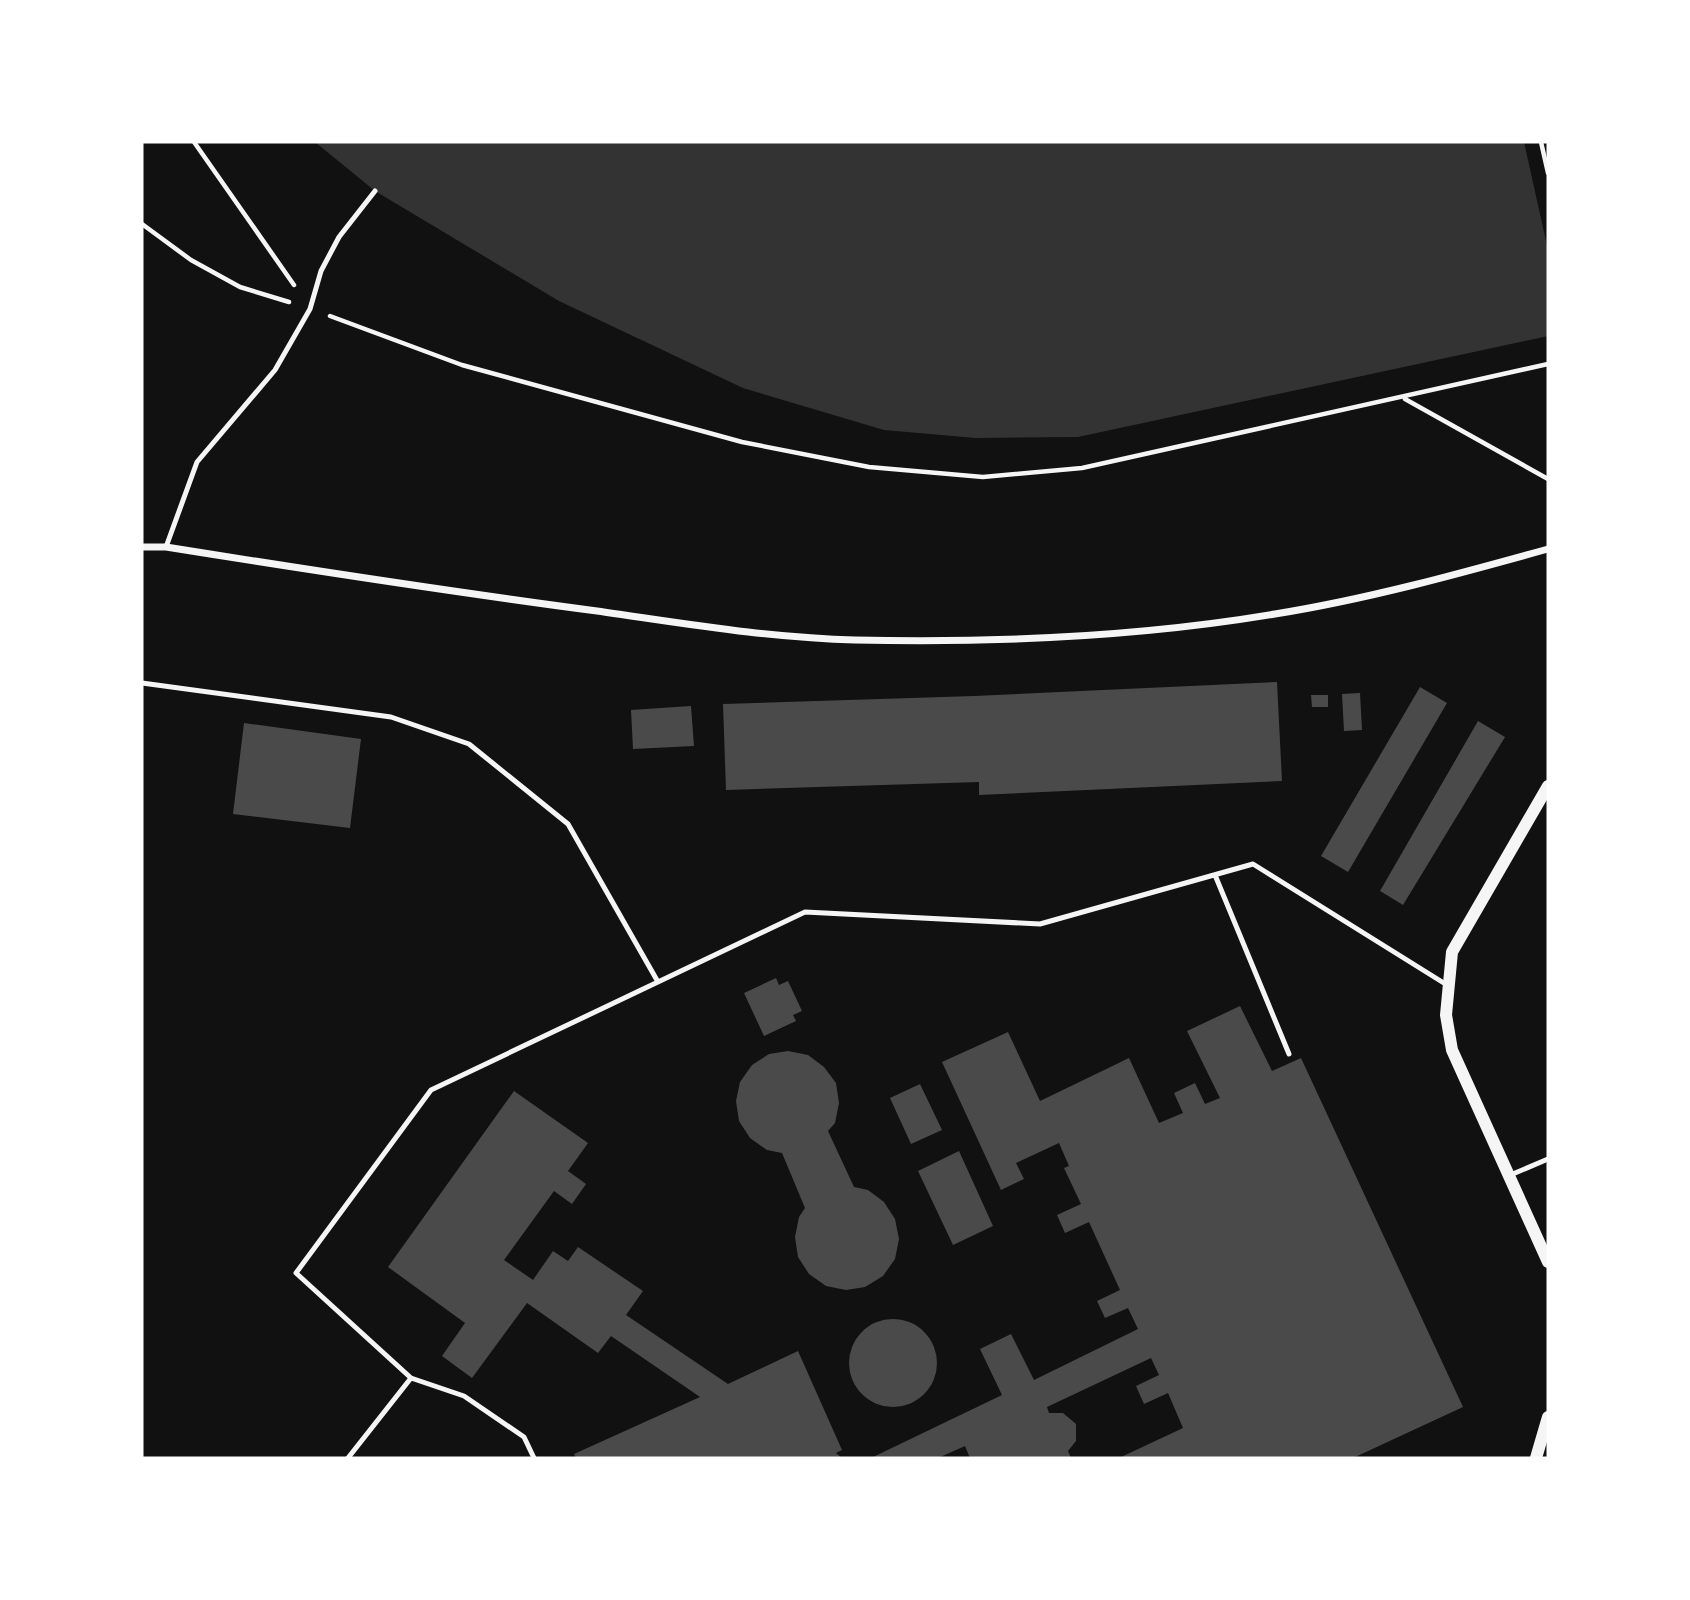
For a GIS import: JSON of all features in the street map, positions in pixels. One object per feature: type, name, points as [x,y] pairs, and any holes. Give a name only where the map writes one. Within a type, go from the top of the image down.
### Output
[{"type":"street","points":[[142,547],[166,547],[400,584],[713,627],[853,640],[1058,637],[1159,629],[1275,614],[1398,590],[1548,549]]},
{"type":"street","points":[[1548,786],[1452,952],[1446,1015],[1452,1050],[1548,1262]]},
{"type":"street","points":[[1536,1458],[1548,1417]]},
{"type":"lane","points":[[166,547],[197,463],[275,370],[310,309],[321,271],[339,237],[375,191]]},
{"type":"lane","points":[[142,683],[391,717],[469,744],[568,824],[658,982]]},
{"type":"lane","points":[[534,1458],[524,1437],[464,1396],[411,1378],[296,1273],[431,1090],[805,912],[1040,924],[1253,864],[1447,985]]},
{"type":"lane","points":[[1215,875],[1289,1054]]},
{"type":"lane","points":[[1508,1176],[1548,1159]]},
{"type":"lane","points":[[348,1458],[411,1378]]},
{"type":"path","points":[[194,142],[310,309]]},
{"type":"path","points":[[1541,142],[1548,173]]},
{"type":"path","points":[[142,224],[191,260],[240,287],[310,309],[462,366],[742,442],[869,467],[983,477],[1082,468],[1548,364]]},
{"type":"path","points":[[1404,398],[1548,479]]},
{"type":"shaded area","points":[[315,142],[1548,142],[1548,336],[1078,437],[976,438],[884,430],[743,388],[559,301],[375,191]]},
{"type":"pier","points":[[1524,142],[1548,142],[1548,250]]},
{"type":"building","points":[[1277,682],[1282,781],[979,795],[979,782],[726,790],[723,704]]},
{"type":"building","points":[[1420,687],[1447,703],[1348,872],[1321,856]]},
{"type":"building","points":[[1360,693],[1362,730],[1344,731],[1342,694]]},
{"type":"building","points":[[1311,695],[1328,695],[1328,707],[1312,707]]},
{"type":"building","points":[[691,706],[694,746],[633,749],[631,710]]},
{"type":"building","points":[[1478,721],[1505,737],[1403,905],[1380,891]]},
{"type":"building","points":[[244,723],[361,739],[350,828],[233,814]]},
{"type":"building","points":[[776,978],[779,985],[788,981],[802,1011],[793,1015],[796,1021],[764,1036],[744,993]]},
{"type":"building","points":[[1240,1006],[1272,1071],[1301,1058],[1463,1407],[1353,1458],[1119,1458],[1183,1428],[1168,1393],[1144,1404],[1136,1386],[1159,1375],[1151,1358],[1047,1407],[1049,1413],[1063,1413],[1076,1424],[1076,1441],[1068,1451],[1071,1458],[970,1458],[965,1446],[938,1458],[871,1458],[1002,1395],[980,1349],[1011,1334],[1034,1380],[1138,1329],[1128,1308],[1105,1318],[1097,1301],[1120,1290],[1089,1222],[1065,1233],[1057,1215],[1081,1204],[1064,1168],[1069,1166],[1059,1143],[1016,1163],[1024,1179],[1001,1190],[942,1062],[1008,1032],[1040,1101],[1129,1058],[1159,1123],[1183,1113],[1174,1093],[1195,1083],[1205,1104],[1220,1098],[1187,1031]]},
{"type":"building","points":[[788,1051],[808,1055],[824,1067],[836,1083],[839,1103],[835,1123],[828,1131],[854,1187],[868,1190],[884,1202],[895,1219],[899,1239],[895,1259],[883,1276],[865,1287],[846,1290],[826,1286],[809,1274],[798,1257],[795,1237],[799,1217],[805,1208],[782,1153],[767,1150],[750,1138],[739,1121],[736,1101],[740,1082],[752,1065],[769,1054]]},
{"type":"building","points":[[920,1084],[942,1130],[911,1144],[890,1098]]},
{"type":"building","points":[[514,1091],[588,1143],[568,1171],[586,1184],[572,1204],[554,1191],[504,1260],[533,1280],[553,1251],[568,1261],[578,1247],[643,1291],[626,1315],[728,1384],[798,1351],[842,1450],[836,1453],[842,1458],[576,1458],[574,1454],[700,1397],[611,1336],[598,1353],[527,1303],[472,1378],[442,1356],[465,1323],[388,1267]]},
{"type":"building","points":[[959,1151],[993,1226],[953,1245],[918,1171]]},
{"type":"building","points":[[893,1319],[910,1323],[924,1332],[933,1346],[937,1363],[933,1380],[924,1394],[910,1403],[893,1407],[876,1403],[862,1394],[853,1380],[849,1363],[853,1346],[862,1332],[876,1323]]}]
